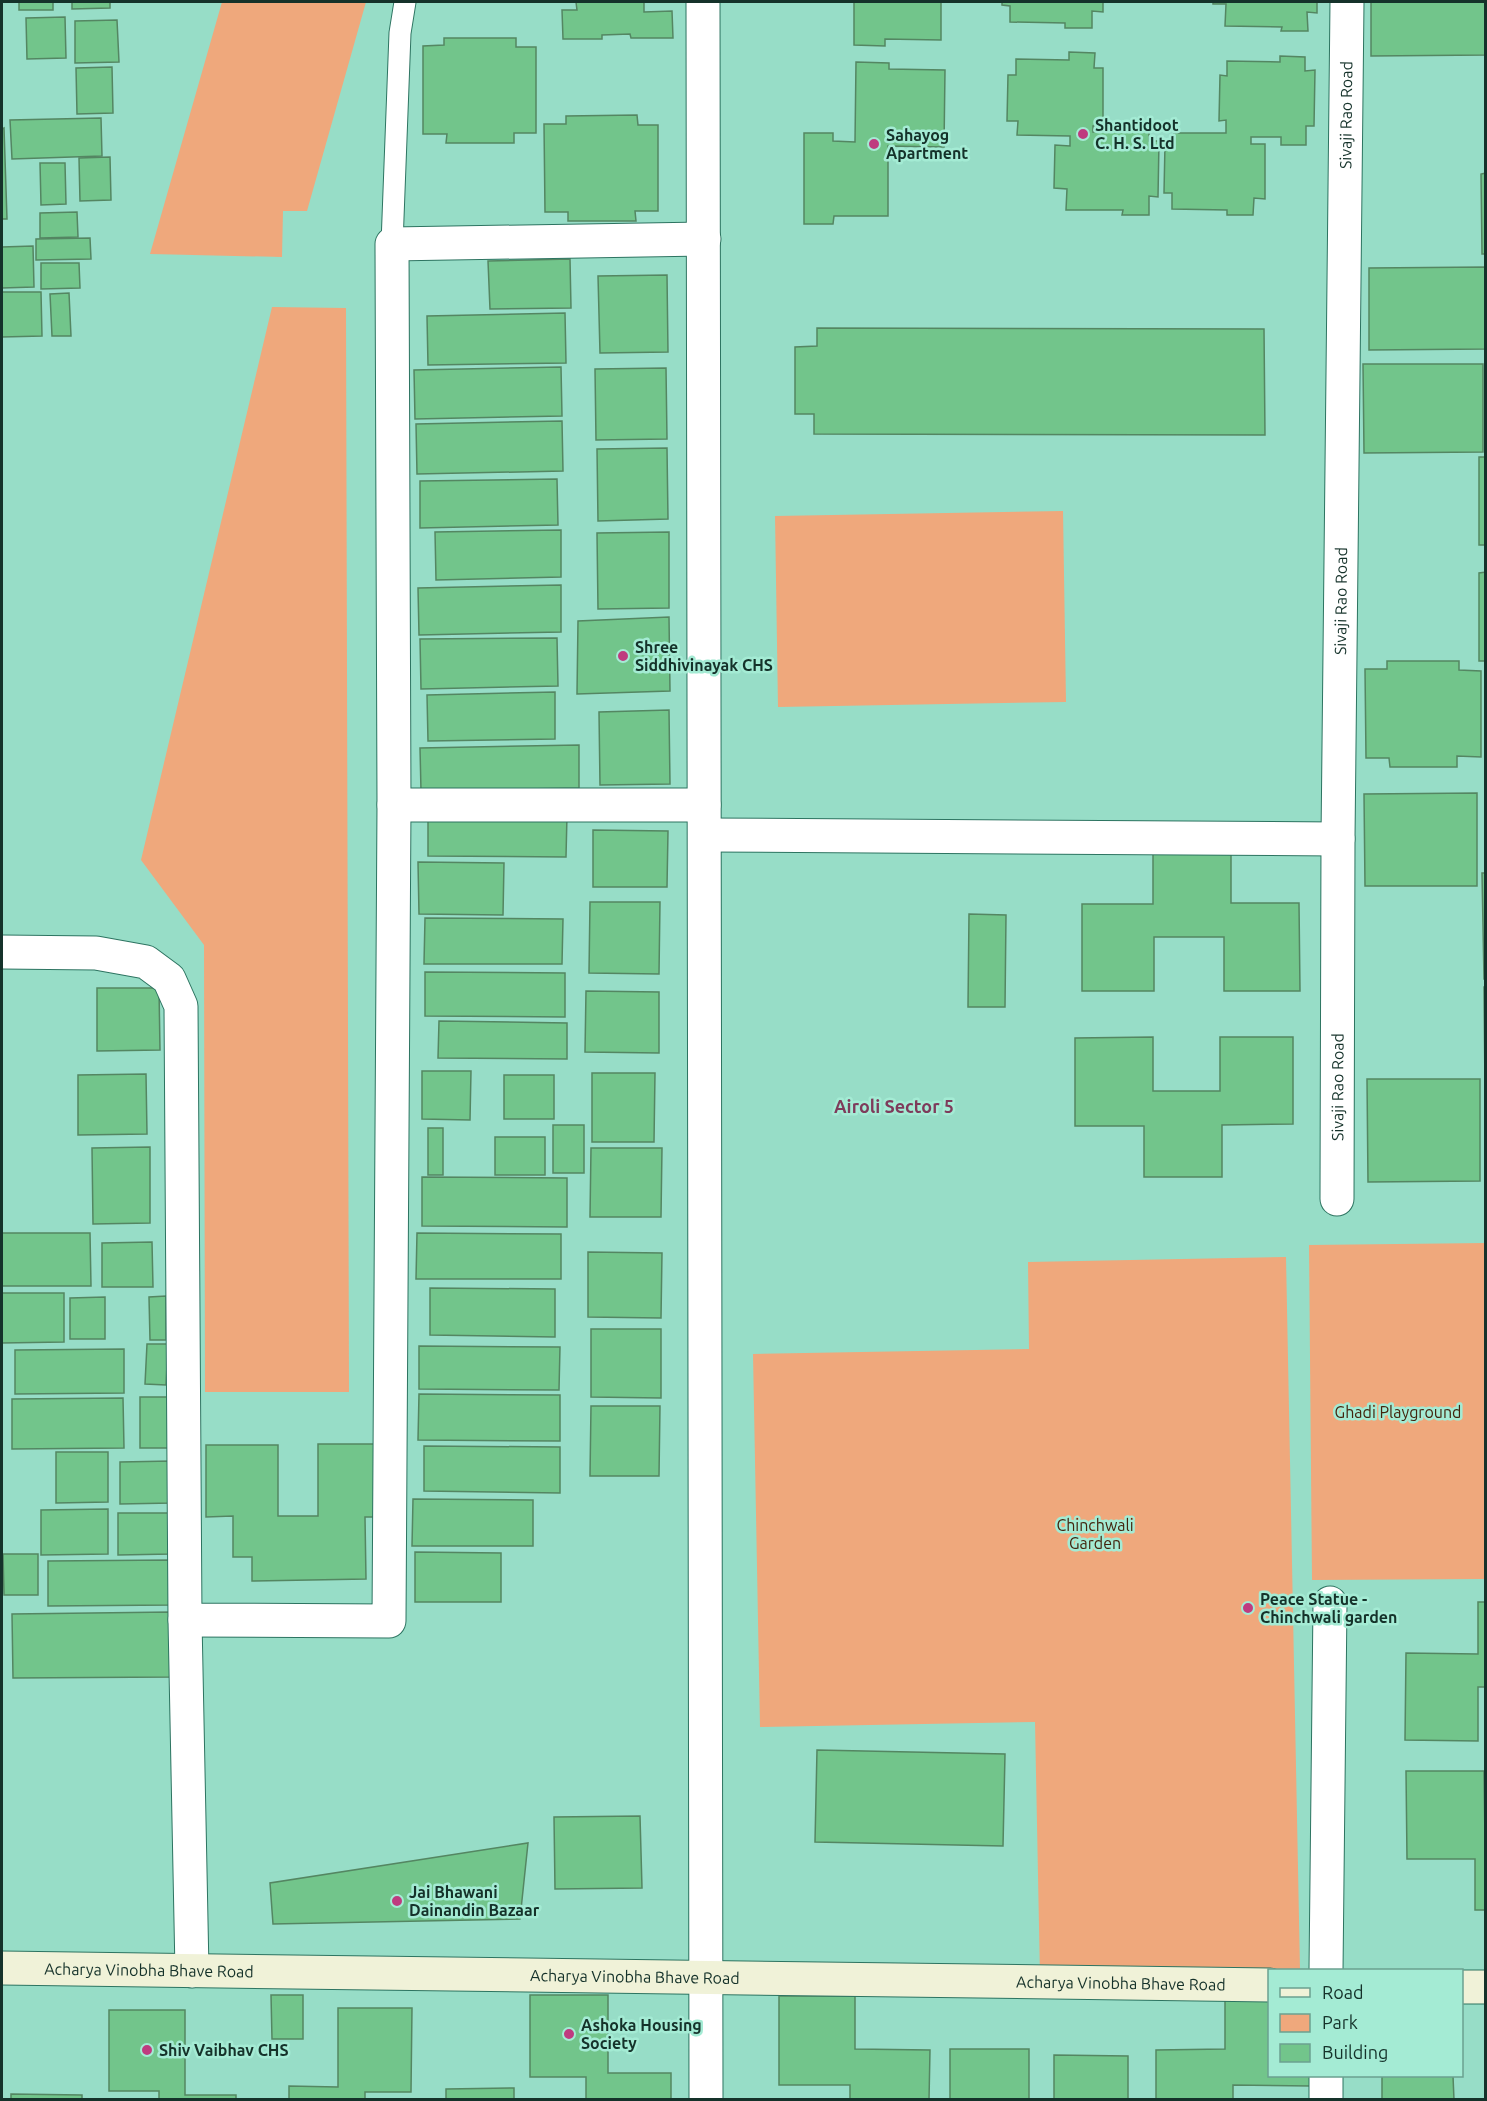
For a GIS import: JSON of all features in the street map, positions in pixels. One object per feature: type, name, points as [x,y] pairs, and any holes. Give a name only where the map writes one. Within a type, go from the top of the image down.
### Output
[{"type":"street","points":[[703,2],[706,2100]]},
{"type":"street","name":"Sivaji Rao Road","points":[[1337,1199],[1338,839],[1347,2]]},
{"type":"street","points":[[184,1620],[388,1621],[394,805],[392,244],[704,238]]},
{"type":"street","points":[[394,805],[704,820],[1338,839]]},
{"type":"street","points":[[2,952],[96,953],[146,962],[169,979],[181,1006],[184,1620],[192,1971]]},
{"type":"street","points":[[1326,1969],[1330,1603]]},
{"type":"street","name":"Acharya Vinobha Bhave Road","points":[[2,1968],[1268,1985]]},
{"type":"street","points":[[1463,1987],[1485,1987]]},
{"type":"street","points":[[1326,2077],[1326,2100]]},
{"type":"lane","points":[[392,244],[400,33],[405,2]]},
{"type":"green space","points":[[222,2],[366,2],[307,211],[283,211],[282,257],[150,254]]},
{"type":"green space","points":[[272,307],[346,308],[349,1392],[205,1392],[204,945],[141,860]]},
{"type":"green space","points":[[1063,511],[1066,702],[778,707],[775,516]]},
{"type":"green space","name":"Ghadi Playground","points":[[1485,1243],[1485,1579],[1312,1580],[1309,1245]]},
{"type":"green space","name":"Chinchwali Garden","points":[[1286,1257],[1300,1969],[1040,1977],[1035,1722],[760,1727],[753,1354],[1029,1349],[1028,1262]]},
{"type":"building","points":[[19,2],[53,2],[53,10],[19,10]]},
{"type":"building","points":[[72,2],[110,2],[110,8],[72,9]]},
{"type":"building","points":[[576,2],[644,2],[644,12],[672,11],[673,38],[631,38],[630,34],[602,35],[602,39],[563,39],[562,10],[577,10]]},
{"type":"building","points":[[854,2],[941,2],[941,40],[885,39],[885,46],[854,45]]},
{"type":"building","points":[[1002,2],[1103,2],[1103,12],[1092,11],[1092,28],[1065,28],[1065,23],[1010,22],[1010,6],[1002,5]]},
{"type":"building","points":[[1213,2],[1317,2],[1317,13],[1307,12],[1308,31],[1281,31],[1282,27],[1225,26],[1226,4],[1213,4]]},
{"type":"building","points":[[1371,2],[1486,2],[1486,55],[1371,56]]},
{"type":"building","points":[[65,17],[66,58],[27,59],[26,18]]},
{"type":"building","points":[[117,20],[119,62],[75,63],[75,21]]},
{"type":"building","points":[[444,38],[516,38],[516,47],[536,47],[536,133],[514,133],[514,143],[446,143],[447,134],[423,134],[423,46],[444,45]]},
{"type":"building","name":"Shantidoot C. H. S. Ltd","points":[[1069,52],[1095,53],[1094,68],[1103,68],[1103,126],[1093,126],[1093,132],[1121,132],[1121,124],[1149,124],[1149,141],[1159,141],[1158,197],[1149,196],[1149,215],[1122,215],[1123,210],[1066,210],[1067,189],[1054,188],[1055,145],[1070,146],[1070,136],[1017,135],[1018,121],[1007,121],[1008,75],[1016,75],[1016,59],[1069,60]]},
{"type":"building","name":"Shantidoot C. H. S. Ltd","points":[[1280,56],[1305,57],[1305,71],[1315,70],[1314,126],[1306,126],[1306,145],[1281,145],[1281,137],[1251,137],[1251,144],[1265,144],[1265,199],[1254,198],[1253,215],[1227,215],[1227,210],[1172,209],[1172,193],[1164,193],[1165,144],[1174,145],[1174,133],[1226,133],[1226,120],[1219,121],[1220,75],[1227,76],[1227,61],[1280,62]]},
{"type":"building","name":"Sahayog Apartment","points":[[856,62],[889,63],[889,69],[945,70],[944,147],[888,146],[888,216],[834,216],[833,224],[804,224],[804,133],[833,133],[833,141],[855,142]]},
{"type":"building","points":[[112,67],[113,113],[77,114],[76,68]]},
{"type":"building","points":[[637,115],[638,125],[658,125],[658,211],[635,211],[636,221],[568,221],[568,212],[545,212],[544,124],[566,124],[566,116]]},
{"type":"building","points":[[101,118],[102,156],[12,159],[10,120]]},
{"type":"building","points":[[4,128],[7,219],[2,219],[2,129]]},
{"type":"building","points":[[110,157],[111,200],[80,201],[79,158]]},
{"type":"building","points":[[40,163],[65,163],[66,204],[41,205]]},
{"type":"building","points":[[1486,173],[1486,254],[1482,254],[1481,174]]},
{"type":"building","points":[[77,212],[78,237],[40,238],[40,213]]},
{"type":"building","points":[[90,238],[91,259],[36,260],[36,239]]},
{"type":"building","points":[[33,246],[34,287],[2,288],[2,247]]},
{"type":"building","points":[[570,259],[571,308],[490,309],[488,261]]},
{"type":"building","points":[[41,263],[79,263],[80,288],[41,289]]},
{"type":"building","points":[[1486,267],[1486,349],[1369,350],[1369,268]]},
{"type":"building","points":[[667,275],[668,352],[600,353],[598,276]]},
{"type":"building","points":[[2,292],[41,292],[42,336],[2,337]]},
{"type":"building","points":[[69,293],[71,336],[52,336],[50,294]]},
{"type":"building","points":[[565,313],[566,363],[428,365],[427,316]]},
{"type":"building","points":[[817,328],[1264,329],[1265,435],[814,434],[814,414],[795,414],[795,347],[817,346]]},
{"type":"building","points":[[1363,364],[1483,364],[1483,452],[1364,453]]},
{"type":"building","points":[[561,367],[562,416],[415,419],[414,370]]},
{"type":"building","points":[[666,368],[667,439],[596,440],[595,369]]},
{"type":"building","points":[[562,421],[563,471],[417,474],[416,424]]},
{"type":"building","points":[[667,448],[668,519],[598,521],[597,449]]},
{"type":"building","points":[[1479,457],[1486,457],[1486,545],[1479,545]]},
{"type":"building","points":[[557,479],[558,525],[420,528],[420,481]]},
{"type":"building","points":[[561,530],[561,577],[436,580],[435,532]]},
{"type":"building","points":[[669,532],[669,608],[598,609],[597,533]]},
{"type":"building","points":[[1486,572],[1486,661],[1479,661],[1479,573]]},
{"type":"building","points":[[561,585],[561,632],[419,635],[418,588]]},
{"type":"building","name":"Shree Siddhivinayak CHS","points":[[669,617],[670,691],[577,694],[578,621]]},
{"type":"building","points":[[557,638],[558,686],[421,689],[420,639]]},
{"type":"building","points":[[1387,661],[1459,661],[1459,670],[1481,671],[1481,757],[1457,756],[1457,767],[1390,767],[1389,758],[1366,758],[1365,669],[1387,669]]},
{"type":"building","points":[[555,692],[555,739],[428,741],[427,695]]},
{"type":"building","name":"Shree Siddhivinayak CHS","points":[[669,710],[670,784],[600,785],[599,712]]},
{"type":"building","points":[[579,745],[579,788],[421,791],[420,748]]},
{"type":"building","points":[[1477,793],[1477,886],[1365,886],[1364,794]]},
{"type":"building","points":[[428,814],[567,815],[566,857],[428,856]]},
{"type":"building","points":[[593,830],[668,831],[667,887],[593,887]]},
{"type":"building","points":[[1153,851],[1231,851],[1231,903],[1299,903],[1300,991],[1224,991],[1224,937],[1154,937],[1154,991],[1082,991],[1082,904],[1153,904]]},
{"type":"building","points":[[418,862],[504,863],[503,915],[419,914]]},
{"type":"building","points":[[1482,873],[1486,873],[1486,979],[1484,979]]},
{"type":"building","points":[[590,902],[660,902],[659,974],[589,973]]},
{"type":"building","points":[[969,914],[1006,915],[1005,1007],[968,1007]]},
{"type":"building","points":[[425,918],[563,919],[562,964],[424,964]]},
{"type":"building","points":[[425,972],[565,973],[565,1017],[425,1016]]},
{"type":"building","points":[[1484,987],[1486,987],[1486,1089],[1485,1089]]},
{"type":"building","points":[[97,988],[159,988],[160,1050],[97,1051]]},
{"type":"building","points":[[586,991],[659,992],[659,1053],[585,1052]]},
{"type":"building","points":[[439,1021],[567,1023],[567,1059],[438,1058]]},
{"type":"building","points":[[1153,1037],[1153,1091],[1220,1091],[1220,1037],[1293,1037],[1293,1124],[1222,1125],[1222,1177],[1144,1177],[1144,1126],[1075,1126],[1075,1038]]},
{"type":"building","points":[[422,1071],[471,1071],[470,1120],[422,1119]]},
{"type":"building","points":[[592,1073],[655,1073],[654,1142],[592,1142]]},
{"type":"building","points":[[146,1074],[147,1134],[78,1135],[78,1075]]},
{"type":"building","points":[[504,1075],[554,1075],[554,1119],[504,1119]]},
{"type":"building","points":[[1367,1079],[1480,1079],[1480,1181],[1368,1182]]},
{"type":"building","points":[[553,1125],[584,1125],[584,1173],[553,1173]]},
{"type":"building","points":[[428,1128],[443,1128],[443,1175],[428,1175]]},
{"type":"building","points":[[495,1137],[545,1137],[545,1175],[495,1175]]},
{"type":"building","points":[[150,1147],[150,1223],[93,1224],[92,1148]]},
{"type":"building","points":[[591,1148],[662,1148],[661,1217],[590,1217]]},
{"type":"building","points":[[422,1177],[567,1178],[567,1227],[422,1226]]},
{"type":"building","points":[[2,1233],[90,1233],[91,1286],[2,1286]]},
{"type":"building","points":[[417,1233],[561,1234],[561,1279],[416,1279]]},
{"type":"building","points":[[152,1242],[153,1287],[102,1287],[102,1243]]},
{"type":"building","points":[[588,1252],[662,1253],[661,1318],[588,1317]]},
{"type":"building","points":[[430,1288],[555,1289],[555,1337],[430,1335]]},
{"type":"building","points":[[2,1293],[64,1293],[64,1342],[2,1343]]},
{"type":"building","points":[[166,1296],[166,1340],[150,1340],[149,1297]]},
{"type":"building","points":[[105,1297],[105,1339],[70,1339],[70,1298]]},
{"type":"building","points":[[591,1329],[661,1329],[661,1398],[591,1397]]},
{"type":"building","points":[[147,1344],[168,1344],[166,1385],[145,1384]]},
{"type":"building","points":[[419,1346],[560,1347],[559,1390],[419,1389]]},
{"type":"building","points":[[124,1349],[124,1393],[15,1394],[15,1350]]},
{"type":"building","points":[[419,1394],[560,1395],[560,1441],[418,1440]]},
{"type":"building","points":[[140,1397],[171,1397],[172,1448],[140,1448]]},
{"type":"building","points":[[123,1398],[124,1448],[12,1449],[12,1399]]},
{"type":"building","points":[[591,1406],[660,1406],[659,1476],[590,1476]]},
{"type":"building","points":[[318,1444],[385,1444],[386,1517],[365,1517],[366,1579],[252,1581],[252,1557],[233,1557],[233,1516],[206,1517],[206,1445],[278,1445],[278,1516],[318,1516]]},
{"type":"building","points":[[424,1446],[560,1447],[560,1493],[424,1491]]},
{"type":"building","points":[[56,1452],[108,1452],[108,1502],[56,1503]]},
{"type":"building","points":[[171,1461],[172,1503],[120,1504],[120,1462]]},
{"type":"building","points":[[413,1499],[533,1500],[533,1546],[412,1546]]},
{"type":"building","points":[[108,1509],[108,1554],[41,1555],[41,1510]]},
{"type":"building","points":[[118,1513],[171,1513],[171,1554],[118,1555]]},
{"type":"building","points":[[415,1552],[501,1553],[501,1602],[415,1602]]},
{"type":"building","points":[[3,1554],[38,1554],[38,1595],[4,1595]]},
{"type":"building","points":[[171,1560],[172,1605],[48,1606],[48,1561]]},
{"type":"building","points":[[1478,1602],[1486,1602],[1486,1687],[1478,1687],[1478,1741],[1405,1740],[1406,1653],[1478,1654]]},
{"type":"building","points":[[171,1612],[172,1677],[13,1678],[12,1614]]},
{"type":"building","points":[[817,1750],[1005,1754],[1003,1846],[815,1842]]},
{"type":"building","points":[[1406,1771],[1484,1771],[1486,1910],[1475,1910],[1475,1859],[1407,1859]]},
{"type":"building","points":[[640,1816],[642,1888],[555,1889],[554,1817]]},
{"type":"building","name":"Jai Bhawani Dainandin Bazaar","points":[[528,1843],[520,1919],[273,1924],[270,1883]]},
{"type":"building","points":[[271,1995],[303,1995],[303,2039],[272,2039]]},
{"type":"building","name":"Ashoka Housing Society","points":[[530,1995],[608,1995],[608,2073],[671,2073],[671,2100],[586,2100],[586,2077],[530,2077]]},
{"type":"building","points":[[779,1996],[855,1996],[855,2049],[930,2050],[929,2100],[850,2100],[850,2085],[779,2085]]},
{"type":"building","points":[[1225,1996],[1268,1996],[1268,2077],[1310,2077],[1310,2086],[1233,2085],[1233,2100],[1156,2100],[1156,2050],[1225,2049]]},
{"type":"building","points":[[338,2008],[412,2008],[411,2092],[365,2092],[365,2100],[289,2100],[289,2086],[338,2087]]},
{"type":"building","name":"Shiv Vaibhav CHS","points":[[109,2010],[185,2010],[185,2095],[236,2095],[236,2100],[159,2100],[159,2091],[109,2091]]},
{"type":"building","points":[[950,2049],[1029,2049],[1029,2100],[950,2100]]},
{"type":"building","points":[[1054,2055],[1128,2056],[1128,2100],[1054,2100]]},
{"type":"building","points":[[1382,2077],[1453,2077],[1454,2100],[1382,2100]]},
{"type":"building","points":[[514,2088],[514,2100],[446,2100],[446,2089]]},
{"type":"building","points":[[11,2094],[82,2095],[82,2100],[11,2100]]},
{"type":"place","name":"Shantidoot C. H. S. Ltd","points":[[1083,134]]},
{"type":"place","name":"Sahayog Apartment","points":[[874,144]]},
{"type":"place","name":"Shree Siddhivinayak CHS","points":[[623,656]]},
{"type":"place","name":"Peace Statue - Chinchwali garden","points":[[1248,1608]]},
{"type":"place","name":"Jai Bhawani Dainandin Bazaar","points":[[397,1901]]},
{"type":"place","name":"Ashoka Housing Society","points":[[569,2034]]},
{"type":"place","name":"Shiv Vaibhav CHS","points":[[147,2050]]},
{"type":"district","name":"Airoli Sector 5","points":[[894,1107]]}]
